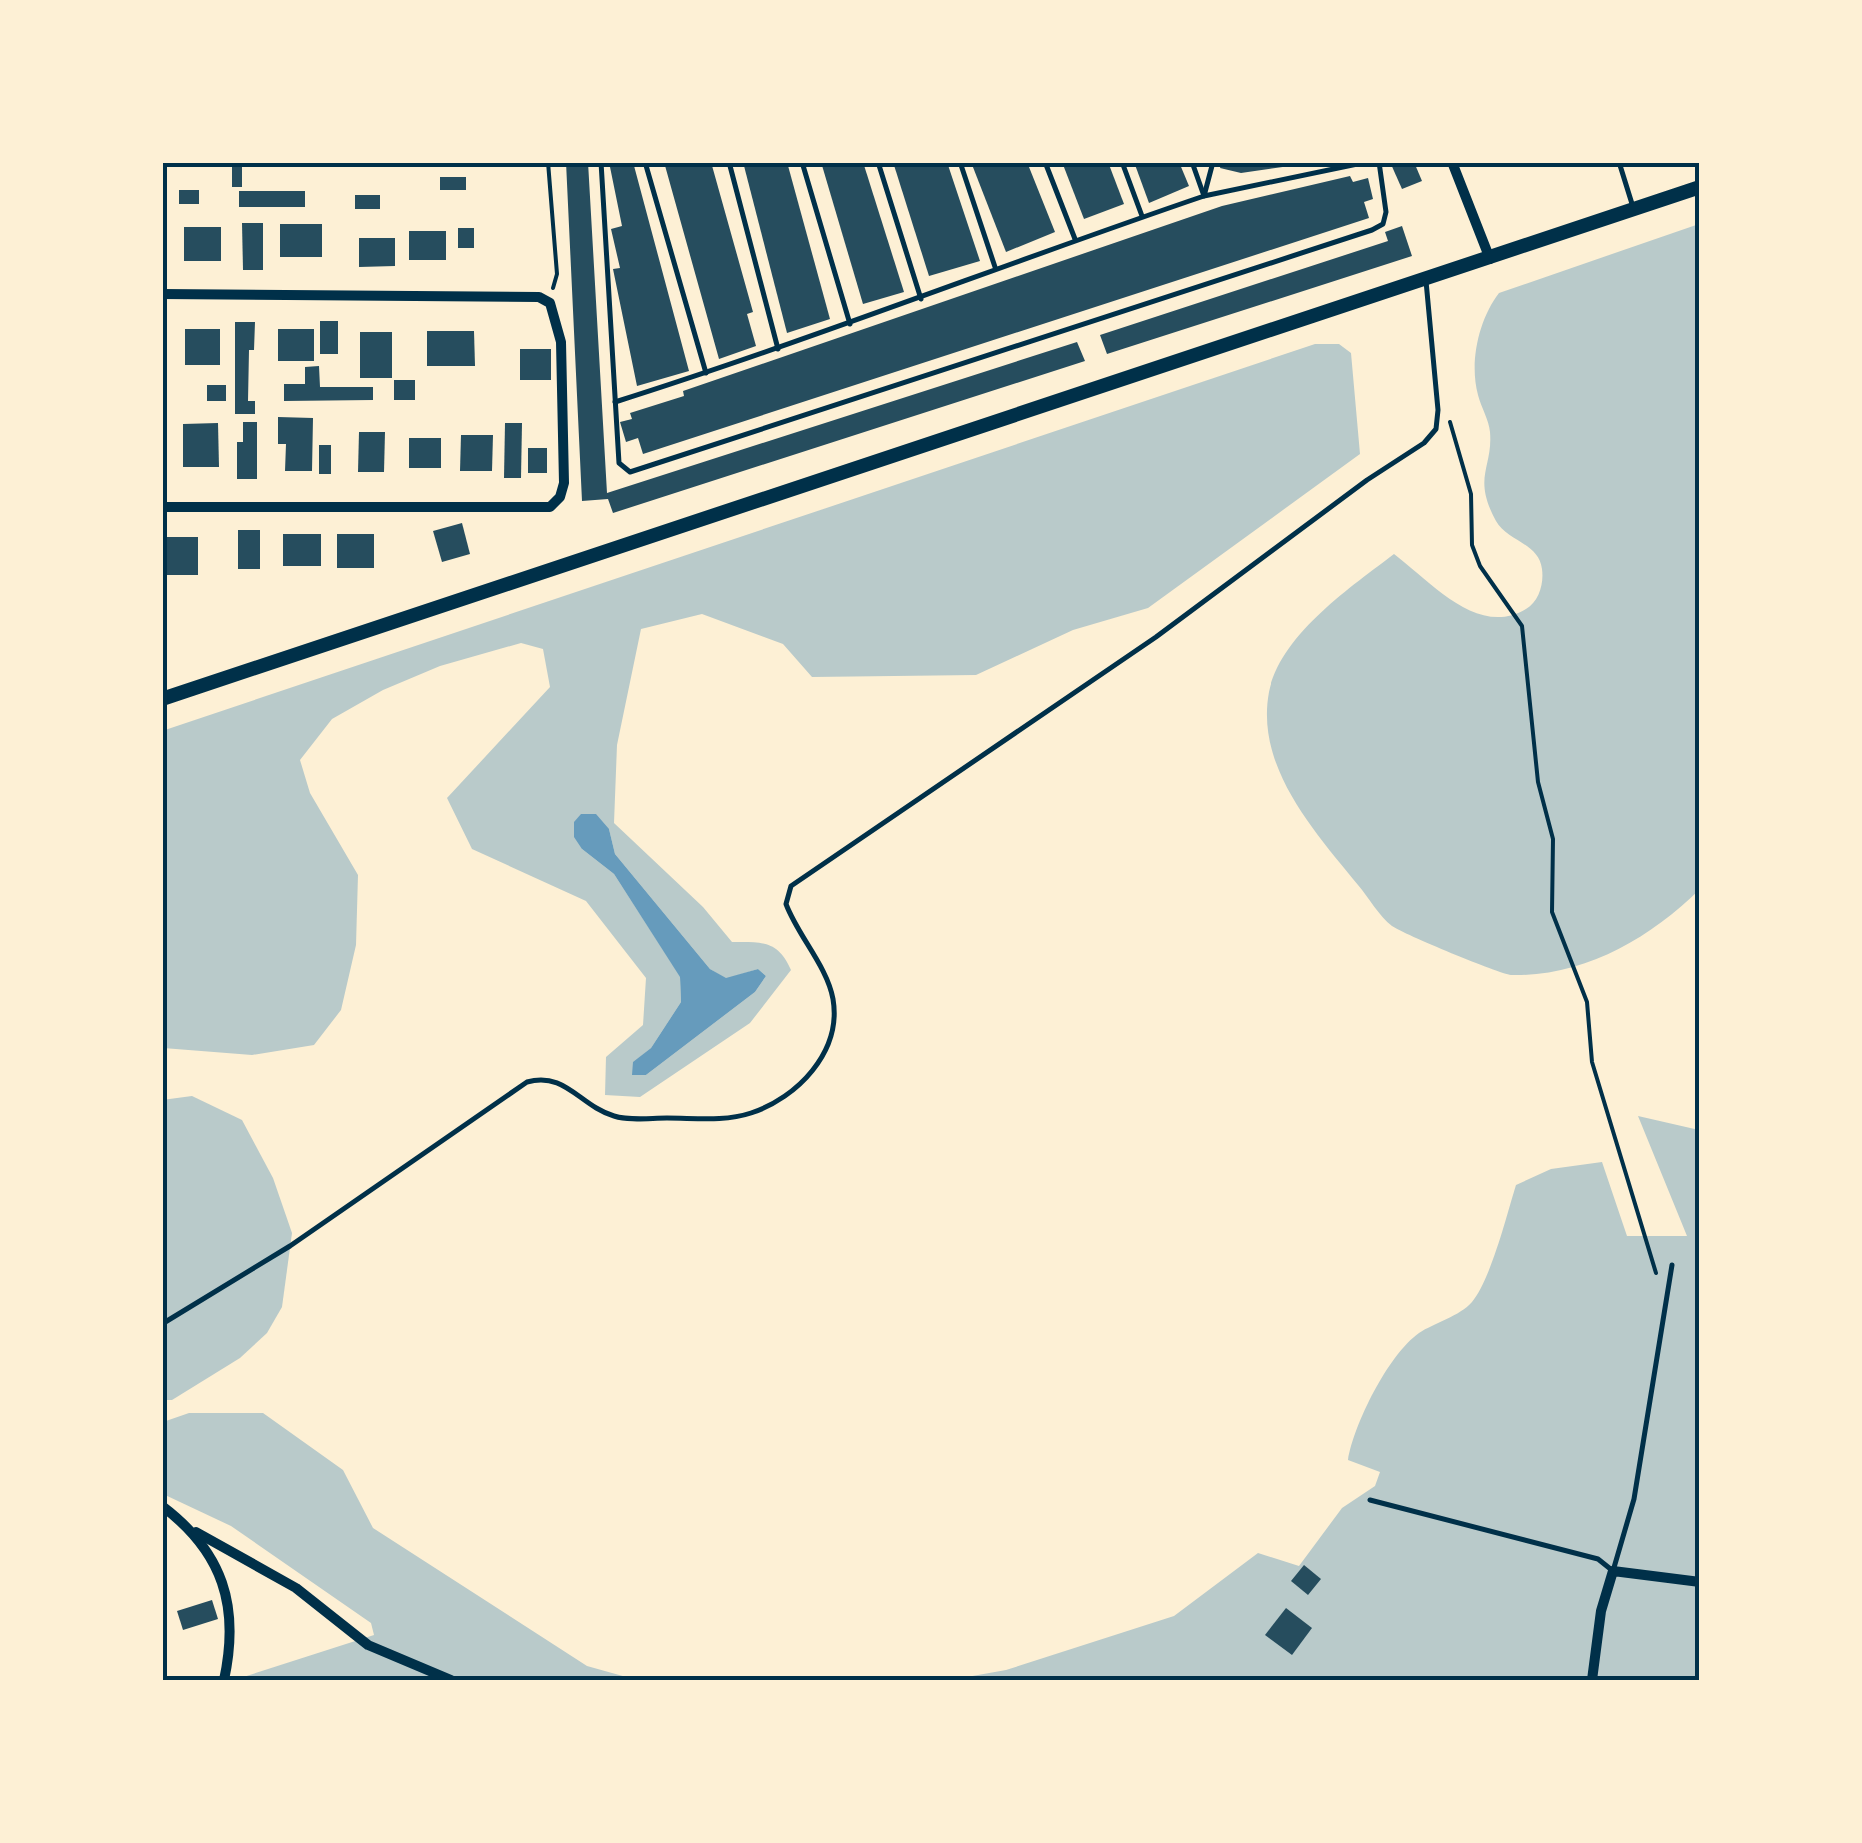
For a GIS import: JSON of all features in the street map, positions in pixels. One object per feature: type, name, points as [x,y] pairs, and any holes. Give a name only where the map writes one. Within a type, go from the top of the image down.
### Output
[{"type":"main road","points":[[162,699],[1700,188]]},
{"type":"street","points":[[1452,162],[1490,258]]},
{"type":"street","points":[[162,294],[539,297],[550,302],[561,342],[564,483],[560,497],[550,506],[162,508]]},
{"type":"street","points":[[162,1506],[196,1532],[296,1588],[368,1645],[451,1680]]},
{"type":"street","points":[[196,1532],[218,1569],[230,1618],[224,1680]]},
{"type":"street","points":[[1592,1680],[1601,1611],[1613,1571],[1700,1582]]},
{"type":"lane","points":[[601,162],[619,463],[630,472],[1372,230],[1383,224],[1386,212],[1379,162]]},
{"type":"lane","points":[[645,162],[706,373]]},
{"type":"lane","points":[[729,162],[778,349]]},
{"type":"lane","points":[[802,162],[850,324]]},
{"type":"lane","points":[[878,162],[921,299]]},
{"type":"lane","points":[[960,162],[995,267]]},
{"type":"lane","points":[[1045,162],[1075,240]]},
{"type":"lane","points":[[1122,162],[1143,217]]},
{"type":"lane","points":[[1192,162],[1204,196]]},
{"type":"lane","points":[[1204,196],[1213,162]]},
{"type":"lane","points":[[615,402],[850,324],[995,267],[1204,196],[1366,162]]},
{"type":"lane","points":[[1619,162],[1634,210]]},
{"type":"lane","points":[[162,1324],[290,1246],[527,1082],[542,1077],[560,1080],[602,1112],[619,1118],[724,1119],[780,1100],[823,1058],[832,1032],[833,1000],[786,904],[792,886],[1156,638],[1367,480],[1424,443],[1436,428],[1438,390],[1426,280]]},
{"type":"lane","points":[[1370,1500],[1598,1559],[1613,1571],[1634,1499],[1672,1265]]},
{"type":"path","points":[[548,162],[557,274],[550,302]]},
{"type":"path","points":[[1438,390],[1467,474],[1472,545],[1480,566],[1522,626],[1538,782],[1553,839],[1552,912],[1587,1002],[1592,1062],[1655,1274],[1672,1265]]},
{"type":"shaded area","points":[[1699,224],[1699,890],[1659,924],[1613,952],[1564,969],[1511,975],[1414,937],[1383,917],[1292,797],[1271,746],[1267,720],[1269,692],[1287,651],[1302,632],[1338,597],[1394,554],[1439,591],[1473,612],[1490,617],[1508,616],[1531,606],[1541,586],[1540,560],[1501,528],[1485,494],[1490,432],[1478,395],[1475,369],[1486,315],[1499,293]]},
{"type":"shaded area","points":[[1315,344],[1339,344],[1351,353],[1360,454],[1148,608],[1073,630],[976,675],[812,677],[783,644],[702,614],[641,629],[617,745],[614,823],[703,907],[732,942],[775,948],[791,970],[750,1023],[640,1097],[605,1095],[606,1057],[643,1025],[646,978],[586,901],[472,849],[447,798],[550,687],[543,649],[521,643],[440,666],[383,690],[332,719],[300,760],[310,793],[358,875],[356,945],[341,1010],[314,1045],[252,1055],[163,1048],[162,731]],"holes":[[[609,829],[615,854],[710,969],[726,979],[758,969],[766,976],[755,992],[646,1075],[633,1063],[651,1048],[681,1002],[680,976],[614,874],[582,849]]]},
{"type":"shaded area","points":[[192,1096],[242,1120],[273,1178],[292,1233],[282,1307],[267,1333],[240,1358],[172,1400],[163,1400],[162,1100]]},
{"type":"shaded area","points":[[1638,1116],[1699,1130],[1699,1680],[950,1680],[1006,1670],[1174,1616],[1258,1553],[1299,1566],[1342,1508],[1375,1486],[1380,1472],[1348,1460],[1365,1410],[1384,1373],[1407,1343],[1461,1311],[1479,1292],[1516,1185],[1551,1169],[1602,1162],[1627,1236],[1687,1236]]},
{"type":"shaded area","points":[[189,1413],[263,1413],[343,1470],[373,1528],[587,1666],[637,1680],[234,1680],[374,1635],[371,1623],[231,1526],[163,1494],[163,1422]]},
{"type":"water","points":[[581,814],[596,814],[609,829],[615,854],[710,969],[726,978],[758,969],[766,976],[755,992],[646,1075],[632,1075],[633,1062],[651,1048],[681,1002],[680,977],[614,874],[582,849],[574,837],[574,822]]},
{"type":"building","points":[[232,162],[242,162],[242,187],[232,187]]},
{"type":"building","points":[[566,162],[588,162],[607,493],[1077,342],[1085,361],[613,513],[608,499],[582,501]]},
{"type":"building","points":[[609,162],[633,162],[689,371],[637,386],[613,269],[620,268],[611,229],[622,226]]},
{"type":"building","points":[[664,162],[711,162],[753,312],[747,314],[756,346],[719,359]]},
{"type":"building","points":[[743,162],[787,162],[830,319],[787,333]]},
{"type":"building","points":[[821,162],[863,162],[904,292],[863,304]]},
{"type":"building","points":[[893,162],[947,162],[980,261],[929,276]]},
{"type":"building","points":[[971,162],[1027,162],[1055,232],[1006,252]]},
{"type":"building","points":[[1062,162],[1108,162],[1124,204],[1084,219]]},
{"type":"building","points":[[1134,162],[1179,162],[1189,186],[1149,203]]},
{"type":"building","points":[[1222,162],[1297,165],[1241,173],[1220,168]]},
{"type":"building","points":[[1390,162],[1414,162],[1422,181],[1402,189]]},
{"type":"building","points":[[1350,176],[1353,182],[1368,178],[1373,199],[1364,202],[1369,218],[643,454],[638,438],[626,442],[620,422],[632,419],[630,413],[684,396],[683,391],[1222,206]]},
{"type":"building","points":[[440,177],[466,177],[466,190],[440,190]]},
{"type":"building","points":[[179,190],[199,190],[199,204],[179,204]]},
{"type":"building","points":[[239,191],[305,191],[305,207],[239,207]]},
{"type":"building","points":[[355,195],[380,195],[380,209],[355,209]]},
{"type":"building","points":[[242,223],[263,223],[263,270],[243,270]]},
{"type":"building","points":[[280,224],[322,224],[322,257],[280,257]]},
{"type":"building","points":[[1402,226],[1412,256],[1107,354],[1100,335],[1388,241],[1385,232]]},
{"type":"building","points":[[184,227],[221,227],[221,261],[184,261]]},
{"type":"building","points":[[458,228],[474,228],[474,248],[458,248]]},
{"type":"building","points":[[409,231],[446,231],[446,260],[409,260]]},
{"type":"building","points":[[359,238],[395,238],[395,266],[359,267]]},
{"type":"building","points":[[320,321],[338,321],[338,354],[320,354]]},
{"type":"building","points":[[235,322],[255,322],[254,350],[249,350],[248,401],[255,401],[255,414],[235,414]]},
{"type":"building","points":[[185,329],[220,329],[220,365],[185,365]]},
{"type":"building","points":[[278,329],[314,329],[314,361],[278,361]]},
{"type":"building","points":[[427,331],[474,331],[475,366],[427,366]]},
{"type":"building","points":[[360,332],[392,332],[392,378],[360,378]]},
{"type":"building","points":[[520,349],[551,349],[551,380],[520,380]]},
{"type":"building","points":[[319,366],[320,387],[373,387],[373,400],[284,401],[284,384],[305,384],[305,367]]},
{"type":"building","points":[[394,380],[415,380],[415,400],[394,400]]},
{"type":"building","points":[[207,385],[226,385],[226,401],[207,401]]},
{"type":"building","points":[[278,417],[313,418],[312,471],[285,471],[286,444],[278,444]]},
{"type":"building","points":[[243,422],[257,422],[257,479],[237,479],[237,442],[243,442]]},
{"type":"building","points":[[218,423],[219,467],[183,467],[183,424]]},
{"type":"building","points":[[505,423],[522,423],[521,478],[504,478]]},
{"type":"building","points":[[359,432],[385,432],[384,472],[358,472]]},
{"type":"building","points":[[461,435],[493,435],[492,471],[460,471]]},
{"type":"building","points":[[409,438],[441,438],[441,468],[409,468]]},
{"type":"building","points":[[319,445],[331,445],[331,474],[319,474]]},
{"type":"building","points":[[528,448],[547,448],[547,473],[528,473]]},
{"type":"building","points":[[462,523],[470,554],[442,562],[433,531]]},
{"type":"building","points":[[238,530],[260,530],[260,569],[238,569]]},
{"type":"building","points":[[283,534],[321,534],[321,566],[283,566]]},
{"type":"building","points":[[337,534],[374,534],[374,568],[337,568]]},
{"type":"building","points":[[164,537],[198,537],[198,575],[163,575]]},
{"type":"building","points":[[1304,1565],[1321,1579],[1308,1595],[1291,1581]]},
{"type":"building","points":[[212,1600],[218,1619],[183,1630],[177,1611]]},
{"type":"building","points":[[1286,1608],[1312,1628],[1292,1655],[1265,1635]]}]
